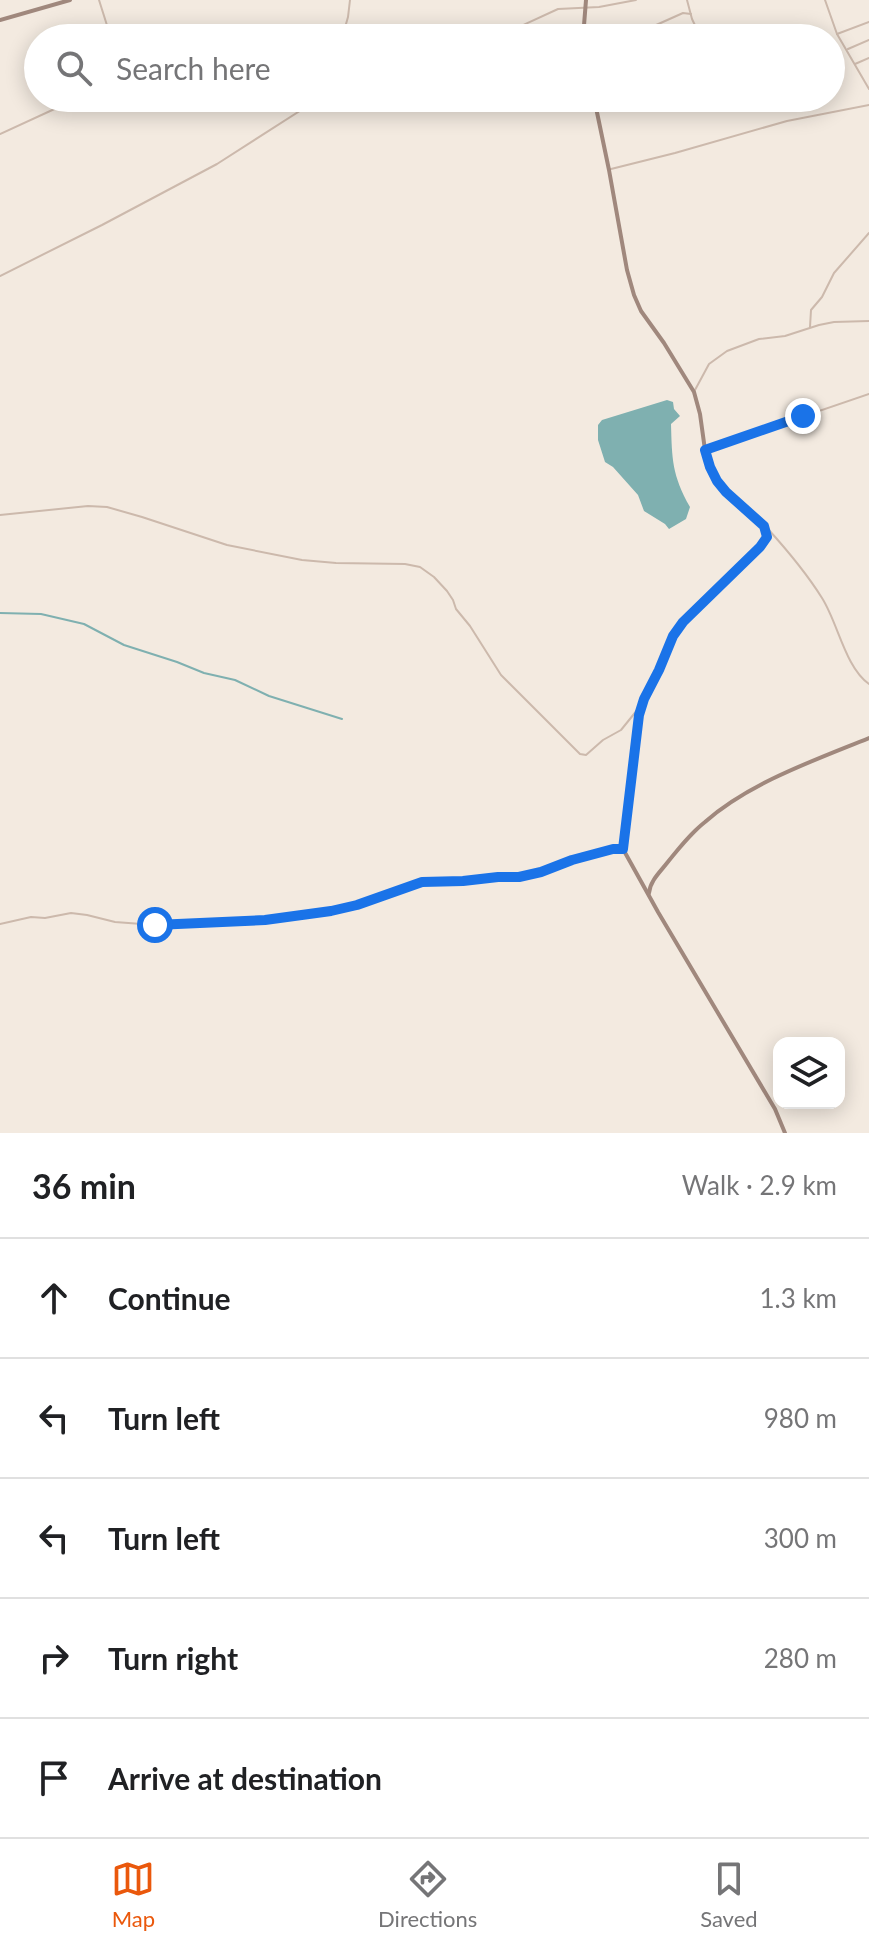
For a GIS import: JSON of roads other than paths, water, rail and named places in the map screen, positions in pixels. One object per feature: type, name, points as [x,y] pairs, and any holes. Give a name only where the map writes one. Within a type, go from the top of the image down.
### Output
[{"type":"street","points":[[0,20],[70,0]]},
{"type":"street","points":[[99,0],[107,24]]},
{"type":"street","points":[[346,24],[350,0]]},
{"type":"street","points":[[584,24],[586,0]]},
{"type":"street","points":[[525,24],[558,9],[636,0]]},
{"type":"street","points":[[687,0],[695,24]]},
{"type":"street","points":[[825,0],[833,24]]},
{"type":"street","points":[[658,24],[683,13],[691,14]]},
{"type":"street","points":[[845,31],[869,22]]},
{"type":"street","points":[[869,40],[845,50],[867,80],[869,89]]},
{"type":"street","points":[[854,64],[869,58]]},
{"type":"street","points":[[845,110],[869,105]]},
{"type":"street","points":[[0,134],[48,112]]},
{"type":"street","points":[[0,276],[217,164],[298,112]]},
{"type":"street","points":[[597,112],[634,295],[641,311],[694,392],[710,467],[726,492],[775,537],[823,599],[845,649],[861,678],[869,684]]},
{"type":"street","points":[[609,170],[787,121],[833,112]]},
{"type":"street","points":[[810,327],[811,310],[822,297],[834,273],[869,233]]},
{"type":"street","points":[[694,392],[709,364],[727,351],[759,339],[785,336],[810,327],[834,322],[869,321]]},
{"type":"street","points":[[705,450],[869,394]]},
{"type":"street","points":[[0,515],[80,506],[102,507],[163,523],[227,545],[302,560],[415,565],[431,574],[446,589],[501,675],[581,755],[586,755],[621,730],[642,705]]},
{"type":"street","points":[[764,526],[767,534],[764,542],[692,611],[673,636],[642,705],[637,724],[623,849],[775,1109],[785,1133]]},
{"type":"street","points":[[649,895],[651,884],[695,831],[718,811],[772,780],[869,738]]},
{"type":"street","points":[[0,924],[71,913],[115,922],[155,925],[265,920],[357,905],[422,882],[528,876],[572,860],[623,849]]},
{"type":"street","points":[[642,883],[651,884]]},
{"type":"water","points":[[667,400],[673,402],[680,416],[671,424],[673,457],[676,476],[690,507],[686,519],[669,529],[644,511],[638,495],[605,462],[598,440],[598,425],[602,420]]},
{"type":"waterway","points":[[0,613],[41,614],[84,624],[124,645],[204,673],[235,680],[269,696],[342,719]]}]
